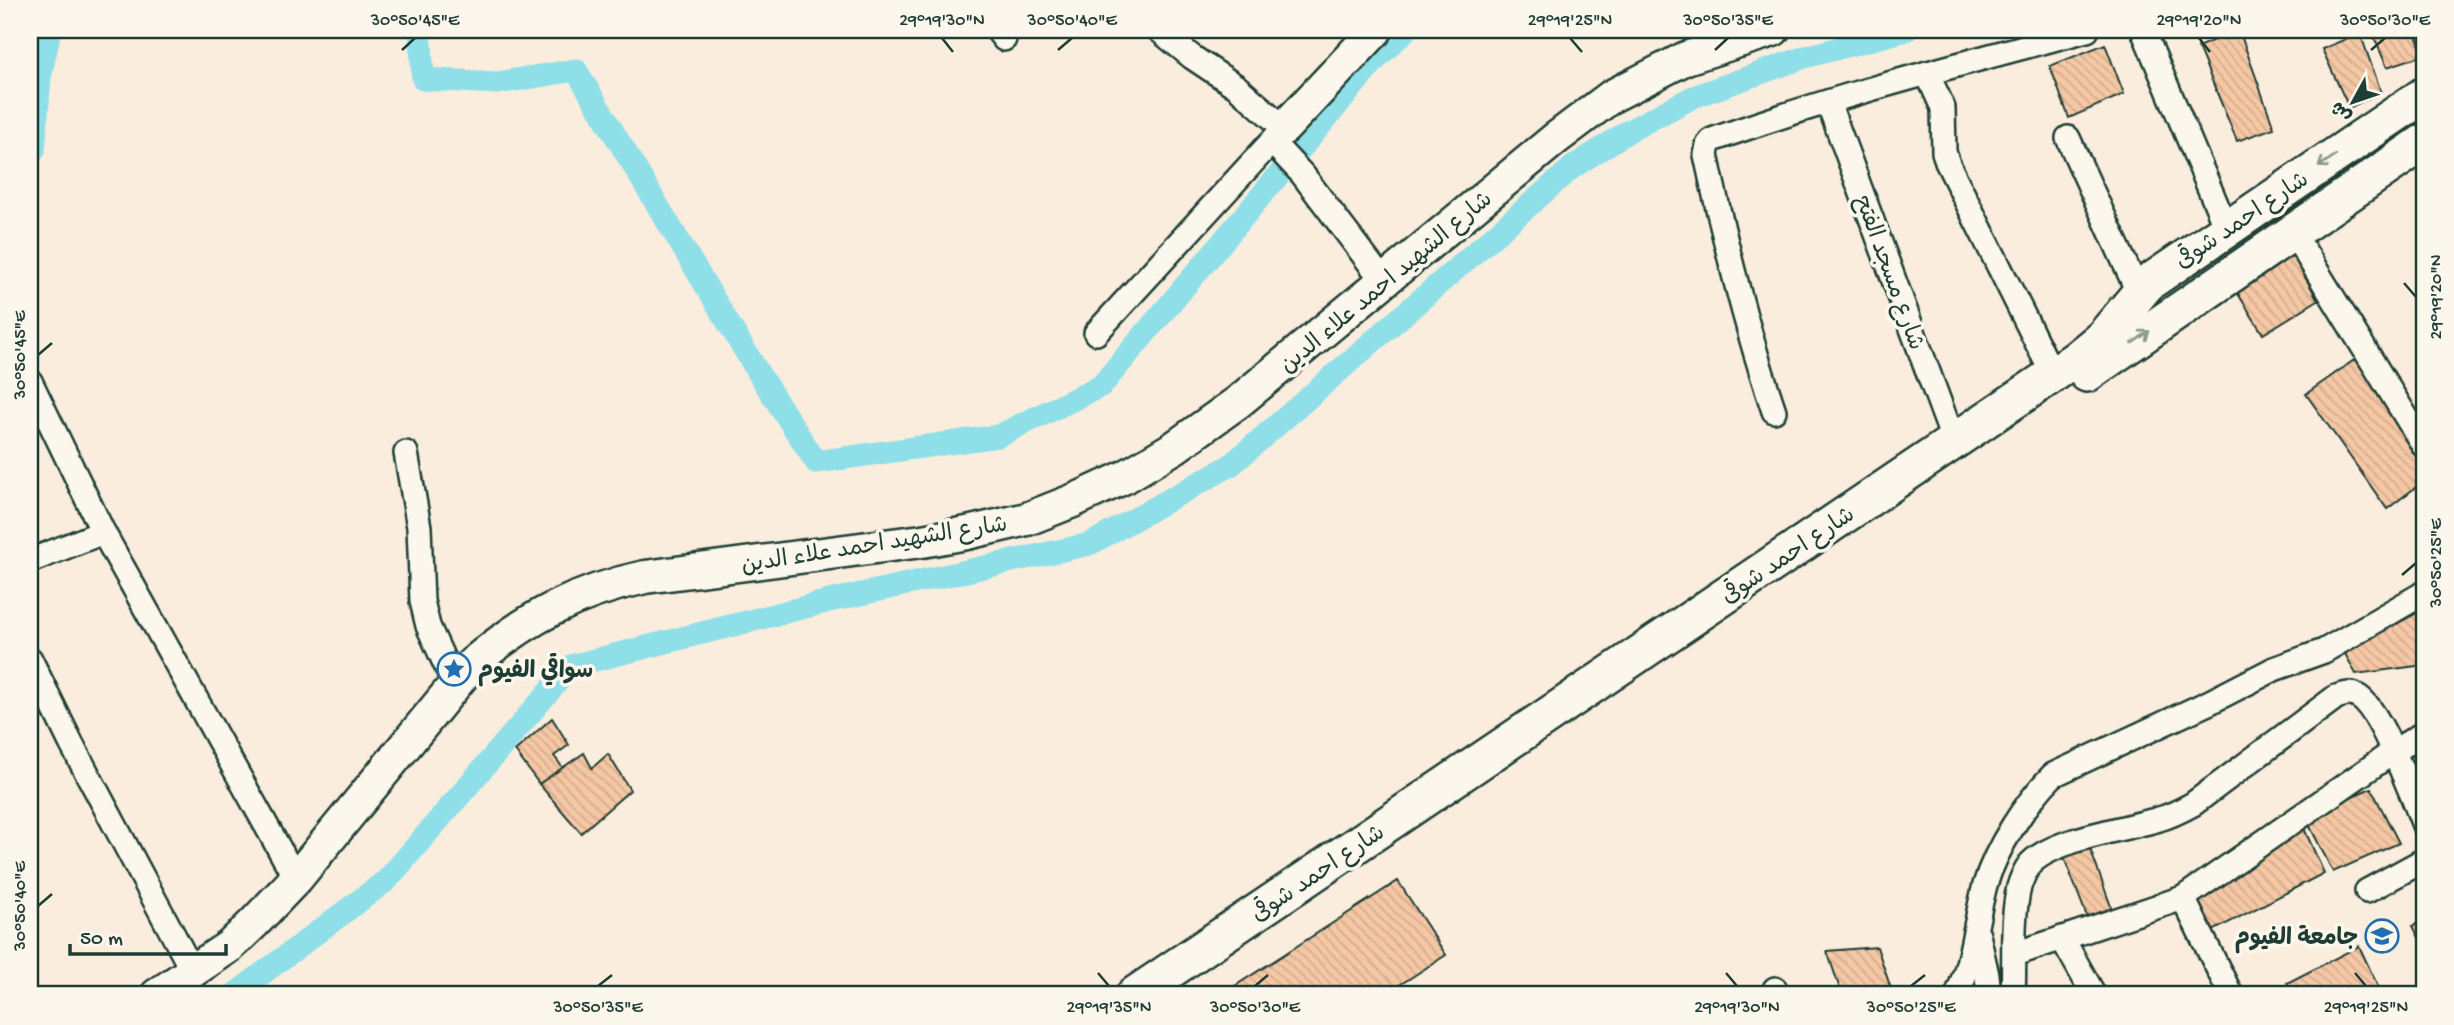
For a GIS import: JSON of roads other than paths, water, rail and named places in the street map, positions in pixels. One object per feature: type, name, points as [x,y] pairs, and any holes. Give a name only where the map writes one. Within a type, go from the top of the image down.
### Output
[{"type":"main road","points":[[1280,141],[1376,30]]},
{"type":"main road","name":"شارع الشهيد احمد علاء الدين","points":[[157,995],[230,946],[296,879],[454,683],[501,639],[537,615],[610,584],[645,577],[956,535],[1027,519],[1125,477],[1207,426],[1555,139],[1612,96],[1686,58],[1773,30]]},
{"type":"main road","name":"شارع احمد شوقى","points":[[1134,995],[2053,375],[2103,337],[2148,284],[2424,95]]},
{"type":"main road","name":"شارع احمد شوقى","points":[[1172,995],[2294,234],[2424,142]]},
{"type":"main road","points":[[2148,284],[2182,309]]},
{"type":"street","points":[[1159,30],[1192,57],[1237,87],[1384,282]]},
{"type":"street","points":[[1774,411],[1749,338],[1731,267],[1706,155],[1707,145],[1722,136],[1828,102],[2087,30]]},
{"type":"street","points":[[2143,30],[2227,230]]},
{"type":"street","points":[[1927,73],[1943,108],[1944,152],[1948,164],[2053,375]]},
{"type":"street","name":"شارع مسجد الفتح","points":[[1828,102],[1954,442]]},
{"type":"street","points":[[2068,138],[2148,284]]},
{"type":"street","points":[[1096,334],[1280,141]]},
{"type":"street","points":[[2294,234],[2424,446]]},
{"type":"street","points":[[30,381],[103,532],[296,879]]},
{"type":"street","points":[[406,453],[419,527],[422,601],[428,626],[454,683]]},
{"type":"street","points":[[30,561],[103,532]]},
{"type":"street","points":[[1957,995],[1966,975],[1985,885],[1994,862],[2038,790],[2053,775],[2274,669],[2324,650],[2424,593]]},
{"type":"street","points":[[30,659],[71,743],[193,972]]},
{"type":"street","points":[[2013,995],[2016,914],[2020,885],[2030,864],[2045,852],[2064,844],[2162,819],[2193,804],[2336,697],[2349,693],[2359,696],[2367,704],[2393,752],[2424,825]]},
{"type":"street","points":[[2015,954],[2183,898],[2424,733]]},
{"type":"street","points":[[2367,891],[2424,860]]},
{"type":"street","points":[[2183,898],[2231,995]]},
{"type":"street","points":[[1977,929],[1989,995]]},
{"type":"street","points":[[2062,938],[2094,995]]},
{"type":"waterway","points":[[30,152],[34,150],[40,77],[50,30]]},
{"type":"waterway","points":[[420,30],[423,79],[497,83],[576,70],[759,374],[816,462],[998,436],[1101,386],[1378,57],[1406,30]]},
{"type":"waterway","points":[[234,995],[387,880],[571,666],[829,601],[1090,544],[1231,465],[1573,167],[1627,132],[1693,97],[1805,57],[1907,30]]},
{"type":"place","name":"سواقي الفيوم","points":[[454,669]]},
{"type":"place","name":"جامعة الفيوم","points":[[2382,936]]}]
